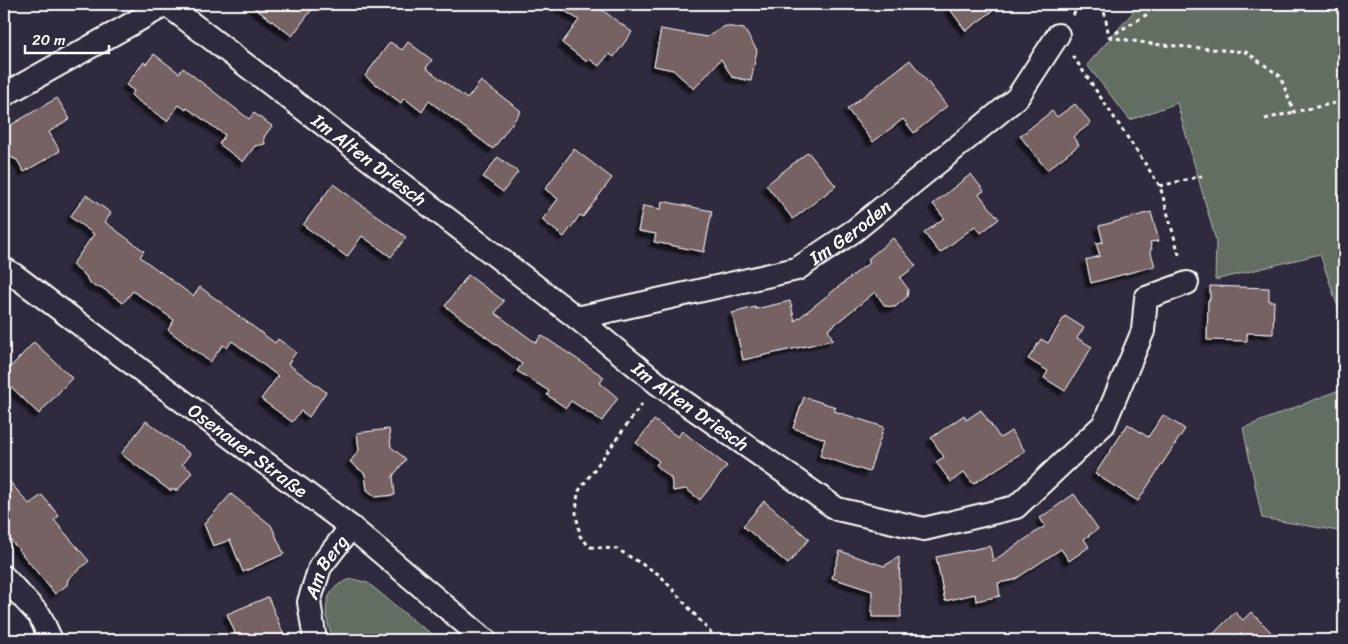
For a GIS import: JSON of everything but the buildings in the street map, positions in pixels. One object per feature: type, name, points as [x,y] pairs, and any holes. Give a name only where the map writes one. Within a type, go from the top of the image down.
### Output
[{"type":"street","points":[[4,95],[166,4]]},
{"type":"street","name":"Im Alten Driesch","points":[[166,4],[577,318],[657,383],[837,509],[924,530],[1016,507],[1104,424],[1143,331],[1146,298],[1187,283]]},
{"type":"street","name":"Im Geroden","points":[[577,318],[797,269],[855,230],[1017,98],[1058,35]]},
{"type":"street","name":"Osenauer Straße","points":[[4,269],[351,527],[485,640]]},
{"type":"street","name":"Am Berg","points":[[315,640],[310,602],[320,567],[351,527]]},
{"type":"street","points":[[4,577],[40,616],[51,640]]},
{"type":"path","points":[[1103,4],[1109,37]]},
{"type":"path","points":[[1109,37],[1146,15],[1154,4]]},
{"type":"path","points":[[1109,37],[1152,44],[1246,52],[1280,76],[1294,112]]},
{"type":"path","points":[[1078,63],[1160,186],[1187,283]]},
{"type":"path","points":[[1265,120],[1344,101]]},
{"type":"path","points":[[1160,186],[1202,176]]},
{"type":"path","points":[[657,383],[578,492],[576,513],[580,536],[590,547],[617,549],[660,575],[718,640]]},
{"type":"green space","points":[[1140,4],[1344,4],[1344,325],[1320,254],[1215,280],[1216,241],[1177,103],[1130,120],[1087,65]]},
{"type":"green space","points":[[1344,388],[1344,532],[1262,518],[1243,428]]},
{"type":"green space","points":[[353,579],[368,583],[431,633],[427,640],[334,640],[327,621],[327,603],[335,588],[343,582]]}]
